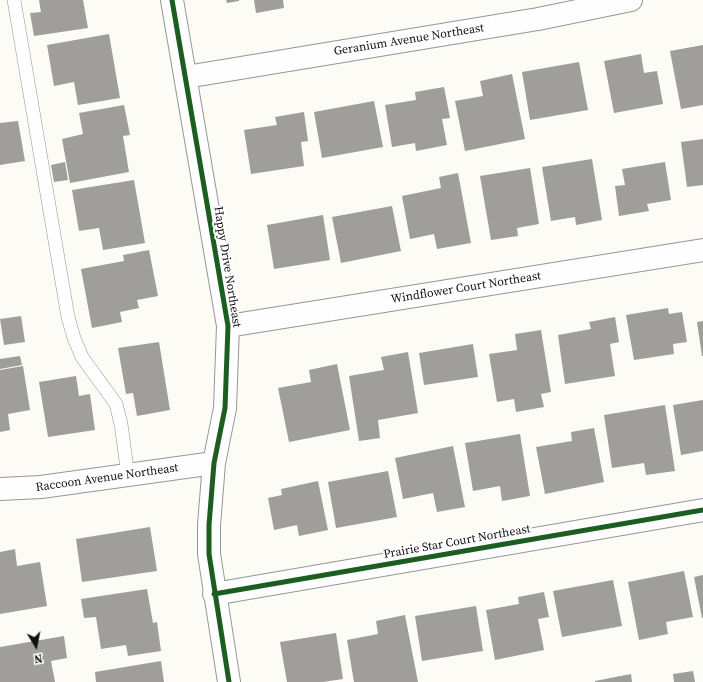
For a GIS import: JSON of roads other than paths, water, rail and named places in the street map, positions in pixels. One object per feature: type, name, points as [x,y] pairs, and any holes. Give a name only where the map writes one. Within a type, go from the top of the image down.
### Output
[{"type":"street","name":"Happy Drive Northeast","points":[[172,0],[228,326],[225,408],[214,463],[208,525],[209,554],[214,594],[229,682]]},
{"type":"street","name":"Geranium Avenue Northeast","points":[[186,77],[538,19],[631,0]]},
{"type":"street","name":"Windflower Court Northeast","points":[[228,326],[703,250]]},
{"type":"street","name":"Raccoon Avenue Northeast","points":[[0,490],[41,487],[214,463]]},
{"type":"street","name":"Prairie Star Court Northeast","points":[[214,594],[703,510]]},
{"type":"lane","points":[[14,0],[68,317],[74,338],[82,357],[116,404],[121,424],[128,476]]}]
